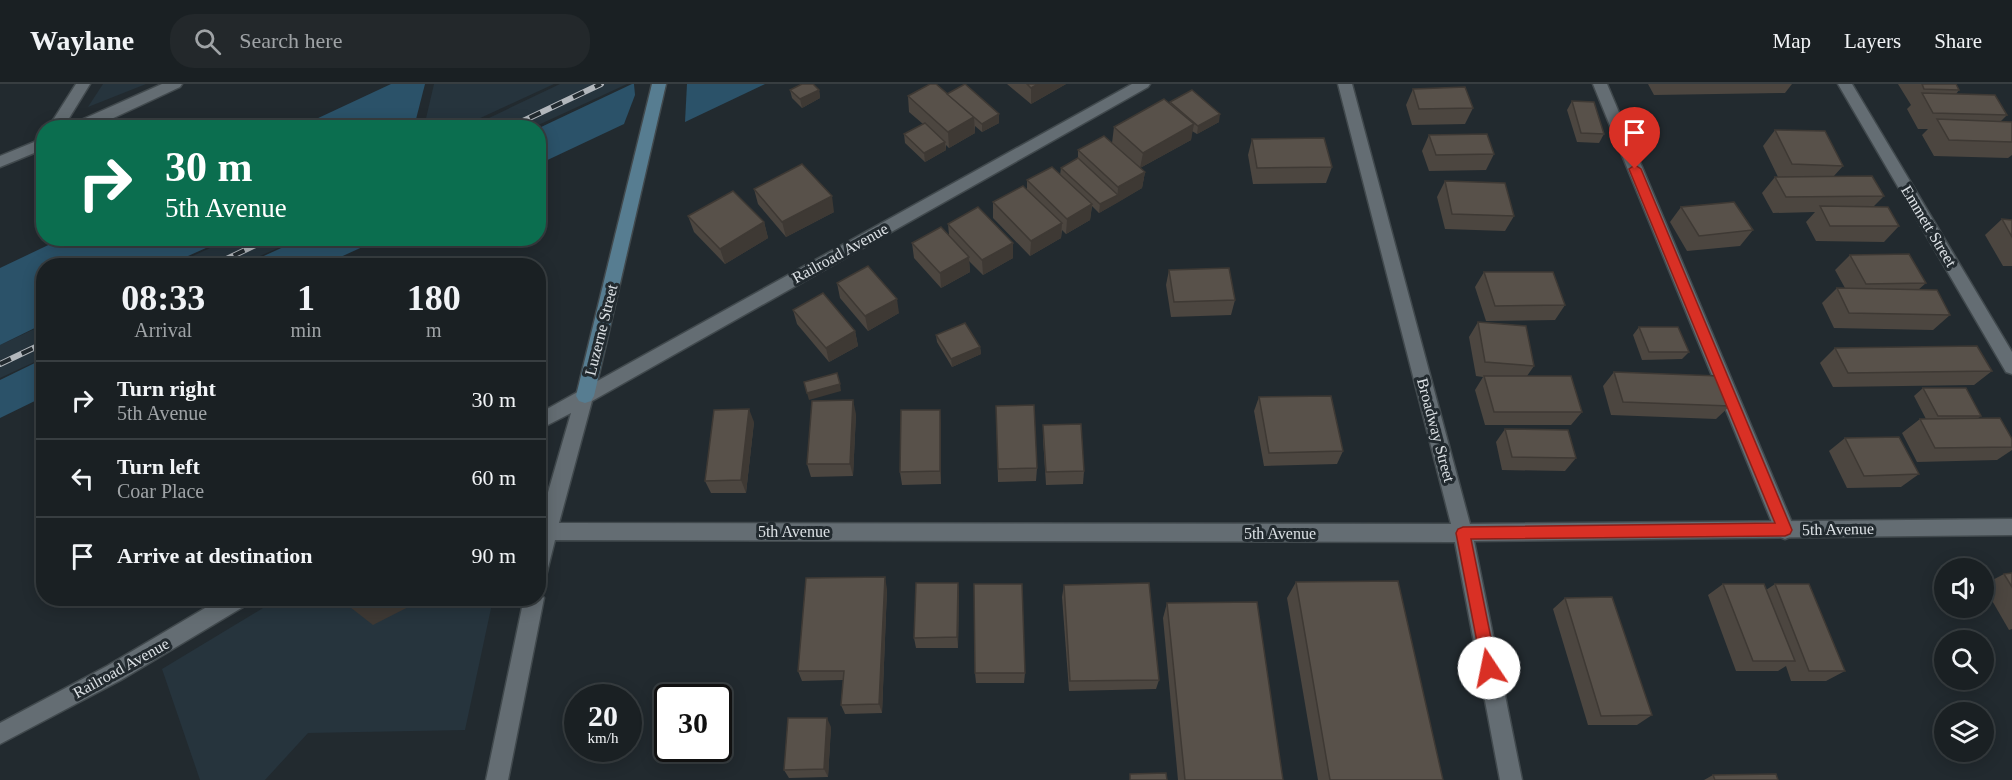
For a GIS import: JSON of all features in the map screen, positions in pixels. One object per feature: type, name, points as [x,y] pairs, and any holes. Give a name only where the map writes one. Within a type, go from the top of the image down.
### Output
[{"type":"street","points":[[60,120],[82,84]]},
{"type":"street","points":[[95,120],[175,84]]},
{"type":"street","name":"Luzerne Street","points":[[546,536],[585,396],[660,84]]},
{"type":"street","name":"Railroad Avenue","points":[[546,418],[1143,84]]},
{"type":"street","name":"Broadway Street","points":[[1345,84],[1463,533],[1511,780]]},
{"type":"street","points":[[1600,84],[1785,530]]},
{"type":"street","name":"Emmett Street","points":[[1845,84],[2012,367]]},
{"type":"street","points":[[0,162],[36,146]]},
{"type":"street","name":"5th Avenue","points":[[547,531],[1463,533],[2012,527]]},
{"type":"street","name":"Railroad Avenue","points":[[0,734],[114,673],[227,606]]},
{"type":"street","points":[[497,780],[532,606]]},
{"type":"shaded area","points":[[103,84],[146,84],[88,107]]},
{"type":"shaded area","points":[[391,84],[425,84],[416,120],[314,120]]},
{"type":"shaded area","points":[[434,84],[554,84],[476,120],[426,120]]},
{"type":"shaded area","points":[[560,84],[627,84],[546,121],[485,120]]},
{"type":"shaded area","points":[[634,84],[635,95],[624,124],[546,161],[546,125]]},
{"type":"shaded area","points":[[687,84],[765,84],[685,122]]},
{"type":"shaded area","points":[[46,246],[210,246],[184,258],[36,258],[36,327],[0,345],[0,268]]},
{"type":"shaded area","points":[[215,246],[282,246],[256,258],[188,258]]},
{"type":"shaded area","points":[[286,246],[365,246],[338,258],[259,258]]},
{"type":"shaded area","points":[[36,328],[36,361],[0,378],[0,345]]},
{"type":"shaded area","points":[[36,362],[36,400],[0,418],[0,380]]},
{"type":"shaded area","points":[[266,606],[492,606],[465,730],[308,733],[265,780],[200,780],[162,669]]},
{"type":"building","points":[[802,84],[813,84],[819,90],[800,99],[790,90]]},
{"type":"building","points":[[930,84],[936,84],[974,117],[948,132],[908,96]]},
{"type":"building","points":[[965,84],[999,114],[982,124],[947,94]]},
{"type":"building","points":[[1922,84],[1956,84],[1959,90],[1924,89]]},
{"type":"building","points":[[1465,87],[1473,108],[1419,109],[1413,89]]},
{"type":"building","points":[[1192,90],[1220,114],[1198,126],[1170,102]]},
{"type":"building","points":[[1922,93],[1995,95],[2007,115],[1933,113]]},
{"type":"building","points":[[1164,99],[1194,124],[1143,153],[1114,127]]},
{"type":"building","points":[[1572,101],[1594,102],[1604,134],[1581,133]]},
{"type":"building","points":[[1937,119],[2012,122],[2012,142],[1949,140]]},
{"type":"building","points":[[925,123],[945,142],[924,153],[904,134]]},
{"type":"building","points":[[1775,130],[1825,131],[1843,166],[1792,164]]},
{"type":"building","points":[[1487,134],[1494,154],[1436,155],[1429,135]]},
{"type":"building","points":[[1104,136],[1145,172],[1118,187],[1078,150]]},
{"type":"building","points":[[1324,138],[1332,167],[1257,168],[1252,139]]},
{"type":"building","points":[[1078,158],[1118,195],[1100,204],[1061,168]]},
{"type":"building","points":[[802,164],[832,196],[782,222],[754,189]]},
{"type":"building","points":[[1052,167],[1092,204],[1067,219],[1027,180]]},
{"type":"building","points":[[1872,176],[1884,196],[1786,197],[1775,177]]},
{"type":"building","points":[[1445,181],[1505,183],[1514,216],[1452,214]]},
{"type":"building","points":[[1023,186],[1062,223],[1031,241],[993,202]]},
{"type":"building","points":[[733,191],[764,222],[720,249],[688,216]]},
{"type":"building","points":[[1734,202],[1753,230],[1699,236],[1681,207]]},
{"type":"building","points":[[1820,206],[1888,207],[1899,226],[1830,226]]},
{"type":"building","points":[[978,207],[1013,243],[982,260],[948,224]]},
{"type":"building","points":[[2002,219],[2012,220],[2012,237]]},
{"type":"building","points":[[941,227],[969,257],[940,273],[912,243]]},
{"type":"building","points":[[1909,254],[1926,283],[1866,284],[1850,255]]},
{"type":"building","points":[[868,266],[897,299],[865,316],[837,283]]},
{"type":"building","points":[[1229,268],[1235,300],[1174,302],[1169,270]]},
{"type":"building","points":[[1484,272],[1553,272],[1565,305],[1495,306]]},
{"type":"building","points":[[1837,288],[1937,290],[1950,315],[1849,313]]},
{"type":"building","points":[[823,293],[855,331],[826,348],[793,310]]},
{"type":"building","points":[[1478,322],[1526,326],[1534,366],[1485,362]]},
{"type":"building","points":[[965,323],[980,347],[951,359],[936,335]]},
{"type":"building","points":[[1639,327],[1678,327],[1689,352],[1649,352]]},
{"type":"building","points":[[1977,346],[1992,371],[1848,373],[1835,348]]},
{"type":"building","points":[[1614,372],[1719,376],[1730,406],[1623,402]]},
{"type":"building","points":[[837,373],[840,384],[807,393],[804,382]]},
{"type":"building","points":[[1484,376],[1571,376],[1582,412],[1494,412]]},
{"type":"building","points":[[1923,388],[1966,388],[1981,416],[1938,416]]},
{"type":"building","points":[[1331,396],[1343,451],[1269,453],[1259,397]]},
{"type":"building","points":[[853,400],[850,464],[807,464],[812,401]]},
{"type":"building","points":[[1034,405],[1037,468],[998,469],[996,406]]},
{"type":"building","points":[[749,409],[741,480],[705,481],[714,410]]},
{"type":"building","points":[[901,410],[940,410],[940,471],[900,472]]},
{"type":"building","points":[[2000,418],[2012,439],[2012,447],[1935,448],[1920,419]]},
{"type":"building","points":[[1081,424],[1084,471],[1046,472],[1043,425]]},
{"type":"building","points":[[1505,429],[1568,430],[1576,458],[1512,457]]},
{"type":"building","points":[[1899,437],[1919,474],[1864,476],[1845,438]]},
{"type":"building","points":[[2012,573],[2012,587],[2004,574]]},
{"type":"building","points":[[885,577],[879,704],[841,705],[844,671],[798,671],[806,578]]},
{"type":"building","points":[[1398,581],[1443,780],[1330,780],[1296,582]]},
{"type":"building","points":[[916,583],[958,583],[957,637],[914,638]]},
{"type":"building","points":[[1149,583],[1159,680],[1070,681],[1064,585]]},
{"type":"building","points":[[974,584],[1022,584],[1025,673],[975,673]]},
{"type":"building","points":[[1723,584],[1764,584],[1795,661],[1753,661]]},
{"type":"building","points":[[1775,584],[1809,584],[1845,671],[1809,671]]},
{"type":"building","points":[[1612,597],[1652,715],[1601,716],[1565,598]]},
{"type":"building","points":[[1257,602],[1283,780],[1185,780],[1167,603]]},
{"type":"building","points":[[788,718],[827,718],[824,769],[784,770]]},
{"type":"building","points":[[1166,773],[1167,780],[1130,780],[1130,774]]},
{"type":"building","points":[[1776,774],[1778,780],[1715,780],[1713,775]]},
{"type":"railway","points":[[525,120],[601,84]]},
{"type":"railway","points":[[229,258],[253,246]]},
{"type":"railway","points":[[0,364],[36,347]]},
{"type":"route","points":[[1489,668],[1463,533],[1785,530],[1635,169]]}]
